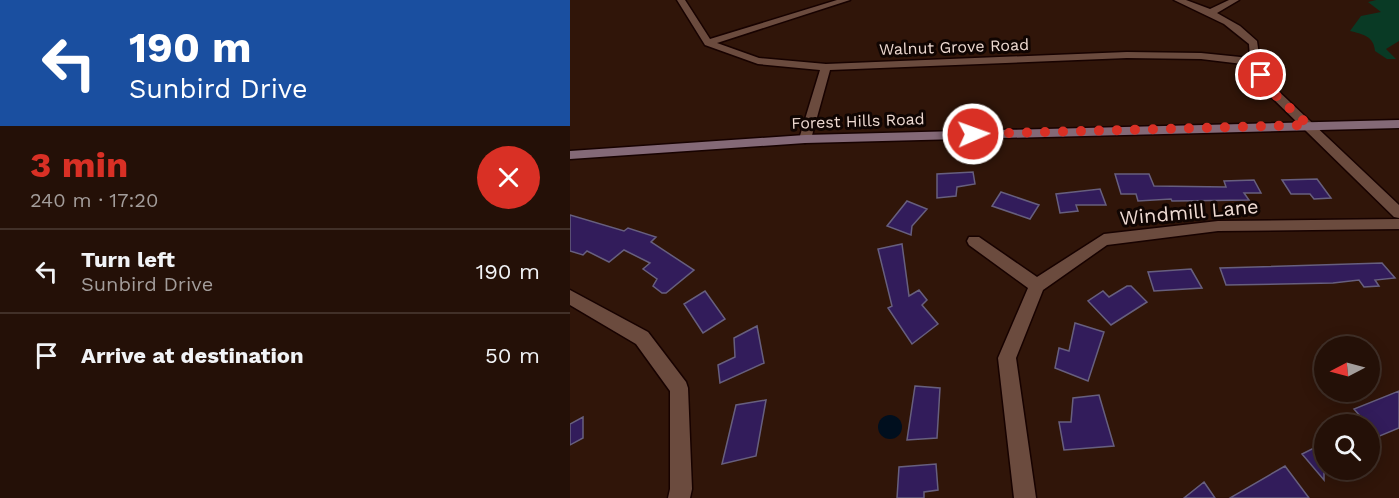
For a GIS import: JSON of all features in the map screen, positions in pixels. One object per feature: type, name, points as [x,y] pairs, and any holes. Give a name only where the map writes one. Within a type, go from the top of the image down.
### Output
[{"type":"street","points":[[681,0],[708,43],[846,0]]},
{"type":"street","points":[[1178,0],[1212,12],[1237,26],[1254,43],[1255,62],[1268,88],[1399,213]]},
{"type":"street","points":[[1212,12],[1235,0]]},
{"type":"street","name":"Walnut Grove Road","points":[[708,43],[758,61],[826,67],[1127,55],[1201,56],[1255,62]]},
{"type":"street","points":[[805,139],[826,67]]},
{"type":"street","name":"Forest Hills Road","points":[[570,155],[805,139],[1399,124]]},
{"type":"street","name":"Windmill Lane","points":[[1037,286],[1104,240],[1218,226],[1399,224]]},
{"type":"street","points":[[974,241],[1037,286],[1007,358],[1025,498]]},
{"type":"street","points":[[570,297],[642,338],[679,388],[681,489],[679,498]]},
{"type":"green space","points":[[1399,0],[1399,41],[1386,49],[1396,59],[1387,59],[1375,51],[1370,39],[1350,31],[1361,16],[1381,12],[1368,2]]},
{"type":"water","points":[[890,415],[899,418],[902,427],[899,436],[890,439],[881,436],[878,427],[881,418]]},
{"type":"building","points":[[973,172],[975,184],[957,187],[956,196],[937,198],[937,174]]},
{"type":"building","points":[[1115,174],[1149,174],[1154,186],[1226,187],[1224,181],[1254,180],[1261,193],[1244,193],[1249,200],[1138,201],[1136,194],[1121,194]]},
{"type":"building","points":[[1317,179],[1331,198],[1314,199],[1310,194],[1291,194],[1282,180]]},
{"type":"building","points":[[1100,189],[1106,205],[1076,205],[1078,211],[1060,213],[1056,194]]},
{"type":"building","points":[[1001,192],[1039,205],[1030,219],[992,206]]},
{"type":"building","points":[[907,201],[927,209],[912,226],[911,235],[887,226]]},
{"type":"building","points":[[570,215],[624,231],[628,228],[656,237],[651,242],[694,270],[666,293],[662,293],[653,286],[657,279],[643,269],[650,263],[624,250],[609,262],[587,251],[583,255],[570,251]]},
{"type":"building","points":[[902,244],[909,296],[919,290],[927,300],[922,305],[938,324],[912,344],[888,308],[892,306],[878,249]]},
{"type":"building","points":[[1382,263],[1395,278],[1375,280],[1379,286],[1364,287],[1359,280],[1333,283],[1226,285],[1220,268]]},
{"type":"building","points":[[1191,269],[1202,288],[1154,291],[1148,272]]},
{"type":"building","points":[[1131,286],[1147,302],[1111,325],[1088,301],[1103,291],[1109,297]]},
{"type":"building","points":[[705,291],[725,319],[703,333],[684,304]]},
{"type":"building","points":[[1075,323],[1104,332],[1088,381],[1055,368],[1059,348],[1069,351]]},
{"type":"building","points":[[757,326],[764,363],[720,383],[718,365],[735,357],[734,338]]},
{"type":"building","points":[[915,386],[940,388],[937,438],[907,440]]},
{"type":"building","points":[[1399,391],[1399,428],[1380,436],[1380,414],[1358,414],[1354,409],[1372,402],[1380,402],[1380,399]]},
{"type":"building","points":[[1099,395],[1114,446],[1064,450],[1059,422],[1071,422],[1073,398]]},
{"type":"building","points":[[766,400],[756,456],[722,464],[736,405]]},
{"type":"building","points":[[583,417],[583,438],[570,445],[570,424]]},
{"type":"building","points":[[1314,448],[1314,468],[1302,454]]},
{"type":"building","points":[[936,464],[938,490],[924,492],[924,498],[897,498],[899,467]]},
{"type":"building","points":[[1285,466],[1309,498],[1230,498]]},
{"type":"building","points":[[1204,482],[1215,498],[1184,498]]},
{"type":"route","points":[[973,134],[1308,125],[1268,88],[1261,75]]}]
